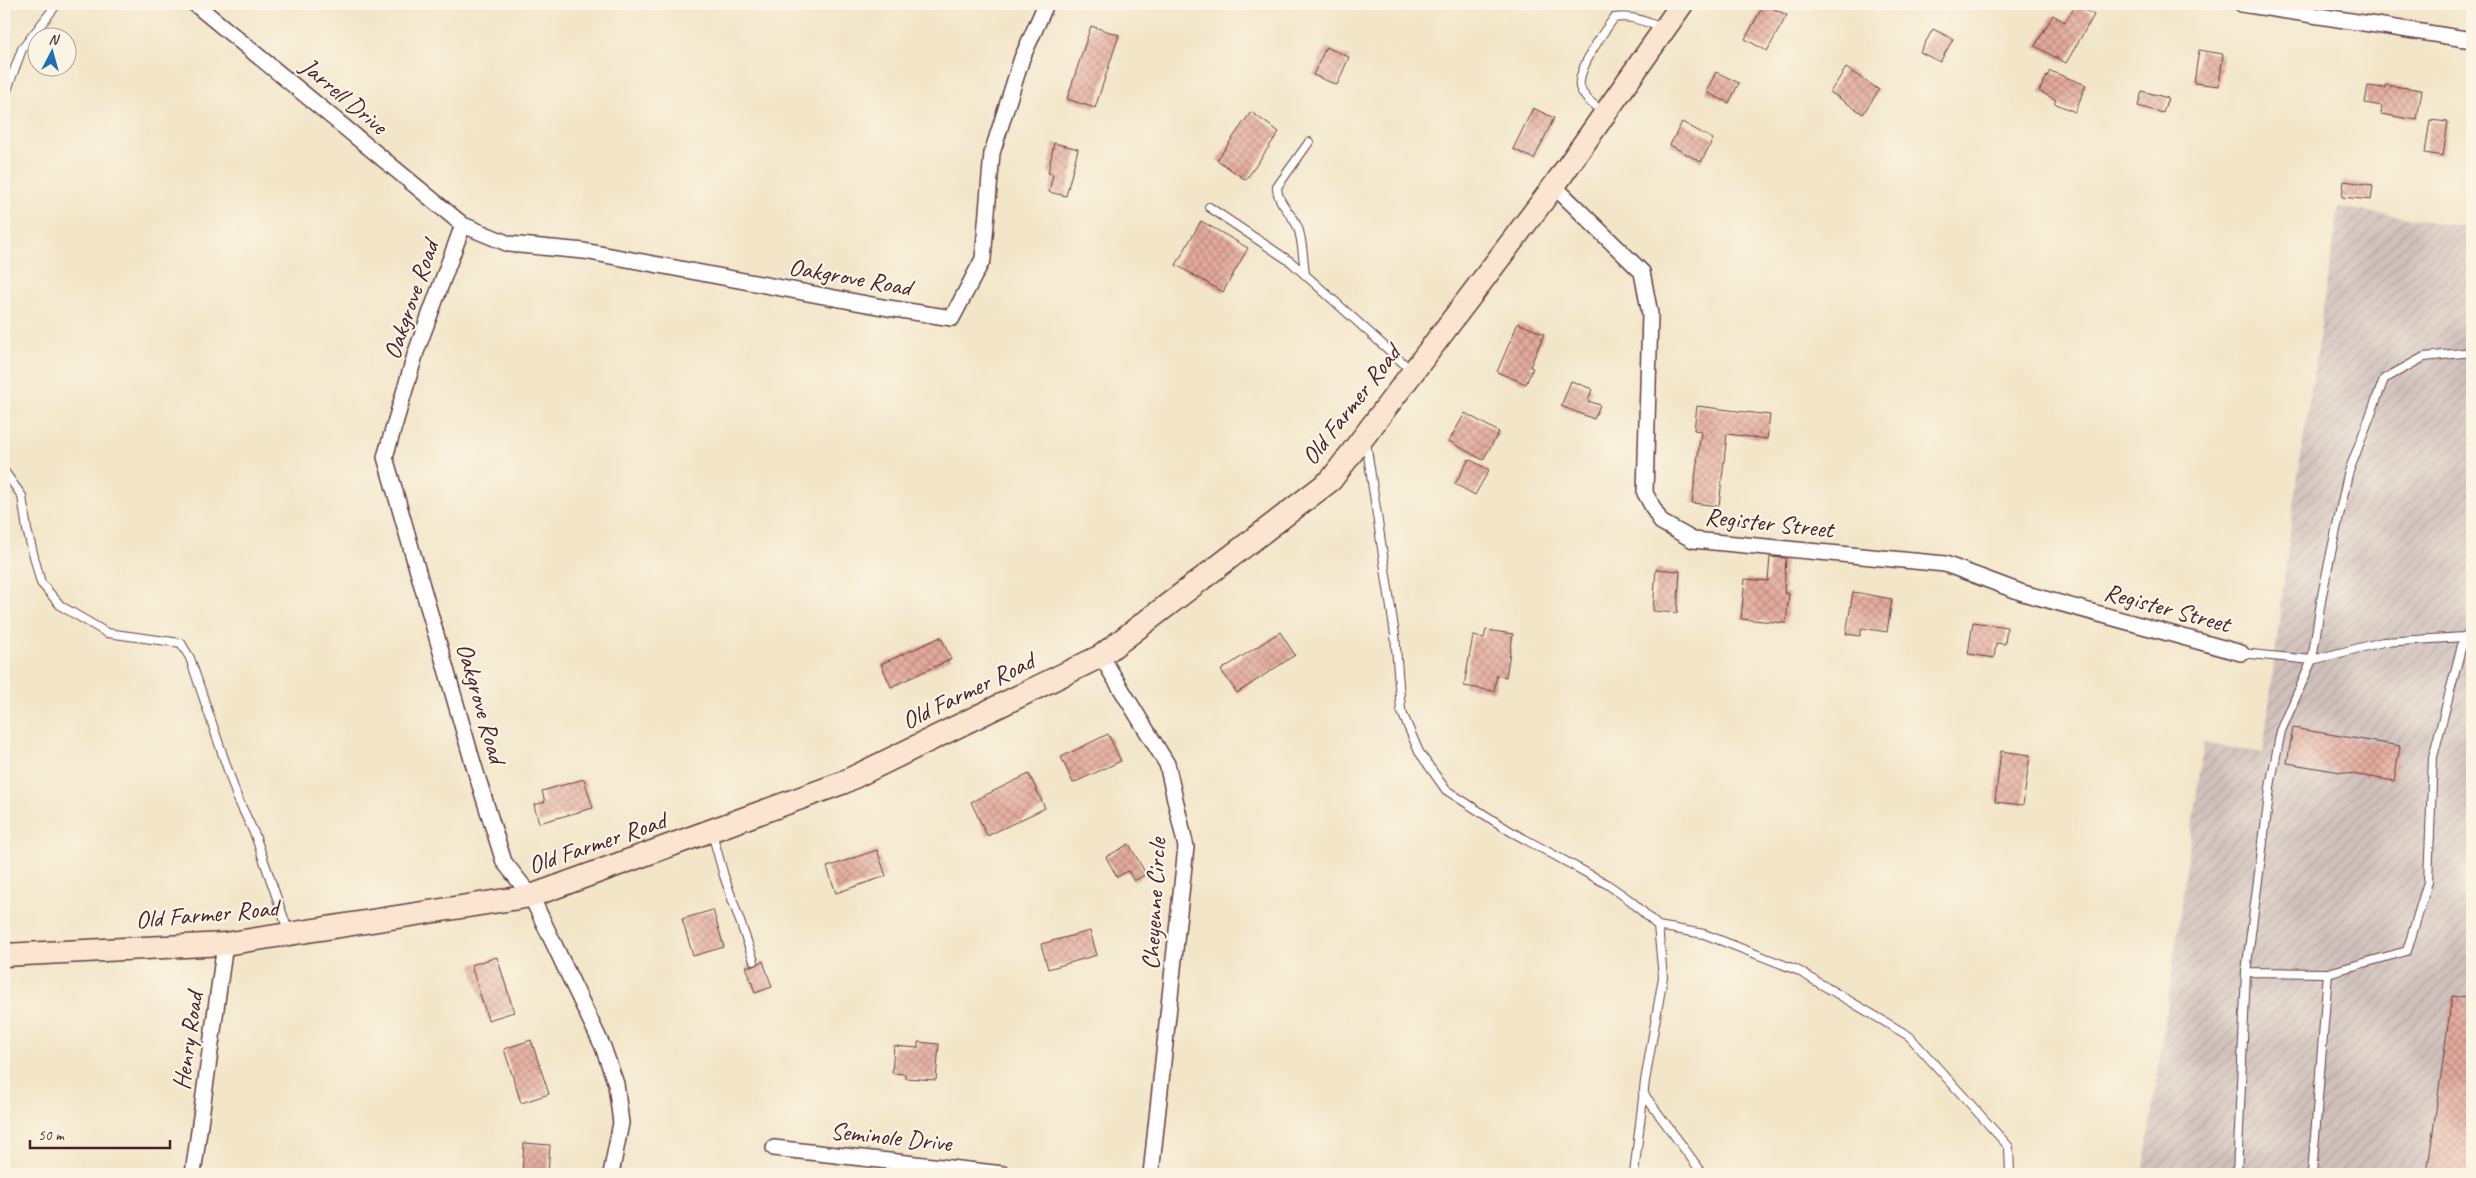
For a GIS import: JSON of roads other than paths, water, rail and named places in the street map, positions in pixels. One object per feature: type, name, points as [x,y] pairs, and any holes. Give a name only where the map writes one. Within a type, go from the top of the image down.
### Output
[{"type":"street","name":"Jarrell Drive","points":[[195,4],[463,225]]},
{"type":"street","name":"Oakgrove Road","points":[[612,1174],[621,1123],[616,1084],[603,1047],[531,896],[504,862],[473,763],[385,457],[416,352],[463,225],[509,244],[584,251],[850,301],[952,318],[983,259],[992,153],[1022,58],[1046,4]]},
{"type":"street","name":"Old Farmer Road","points":[[4,955],[225,944],[531,896],[842,783],[1101,656],[1332,480],[1554,186],[1682,4]]},
{"type":"street","points":[[2242,4],[2472,40]]},
{"type":"street","name":"Register Street","points":[[1554,186],[1642,272],[1650,314],[1645,493],[1661,522],[1693,540],[1945,564],[2023,593],[2241,653]]},
{"type":"street","name":"Cheyenne Circle","points":[[1101,656],[1167,764],[1186,847],[1151,1174]]},
{"type":"street","name":"Henry Road","points":[[193,1174],[225,944]]},
{"type":"street","name":"Seminole Drive","points":[[774,1148],[1002,1174]]},
{"type":"lane","points":[[4,98],[22,49],[57,4]]},
{"type":"lane","points":[[1605,114],[1585,96],[1580,80],[1582,71],[1607,27],[1614,18],[1622,17],[1635,18],[1665,29]]},
{"type":"lane","points":[[1305,274],[1299,230],[1293,217],[1277,196],[1277,188],[1309,142]]},
{"type":"lane","points":[[1209,207],[1292,262],[1413,372]]},
{"type":"lane","points":[[2237,1174],[2246,972],[2271,781],[2279,739],[2297,692],[2312,660],[2322,595],[2348,474],[2384,379],[2424,357],[2472,352]]},
{"type":"lane","points":[[1365,436],[1395,635],[1401,710],[1419,752],[1446,790],[1510,831],[1606,884],[1631,901],[1658,926],[1704,934],[1797,970],[1909,1036],[2009,1147],[2010,1174]]},
{"type":"lane","points":[[4,471],[22,496],[27,530],[41,583],[61,606],[107,633],[181,643],[186,651],[237,797],[255,836],[289,935]]},
{"type":"lane","points":[[2246,972],[2328,973],[2407,951],[2428,882],[2433,757],[2464,637],[2472,630]]},
{"type":"lane","points":[[2241,653],[2312,660],[2384,642],[2464,637]]},
{"type":"lane","points":[[711,831],[724,876],[754,961]]},
{"type":"lane","points":[[1634,1174],[1643,1092],[1662,976],[1658,926]]},
{"type":"lane","points":[[2312,1174],[2328,973]]},
{"type":"lane","points":[[1643,1092],[1703,1174]]}]
